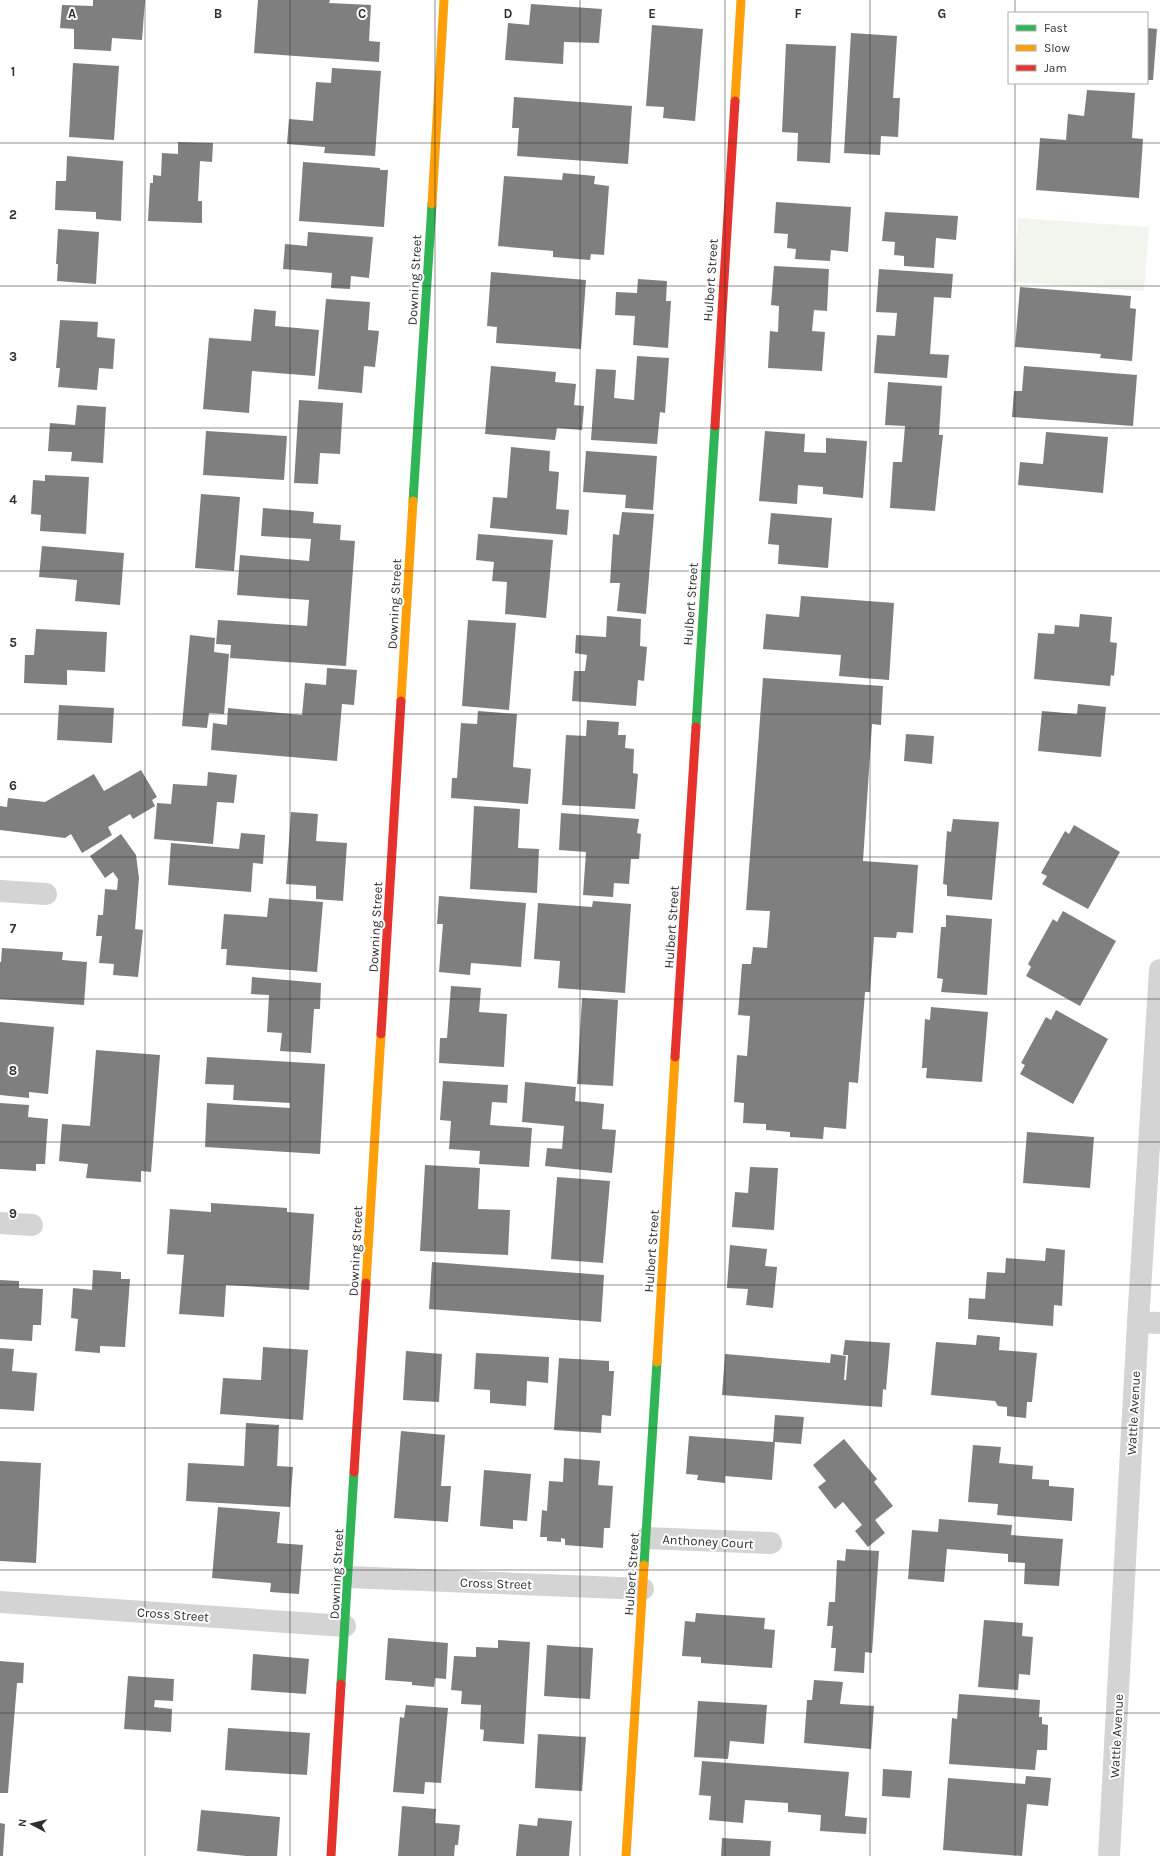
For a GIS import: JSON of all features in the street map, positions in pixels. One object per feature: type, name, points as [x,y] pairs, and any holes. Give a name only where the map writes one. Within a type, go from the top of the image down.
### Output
[{"type":"street","name":"Downing Street","points":[[331,1856],[444,0]]},
{"type":"street","name":"Hulbert Street","points":[[626,1856],[741,0]]},
{"type":"street","points":[[0,891],[46,894]]},
{"type":"street","name":"Wattle Avenue","points":[[1109,1856],[1138,1322],[1158,1027],[1160,970]]},
{"type":"street","points":[[0,1224],[32,1225]]},
{"type":"street","points":[[1138,1322],[1160,1323]]},
{"type":"street","name":"Anthoney Court","points":[[646,1538],[771,1544]]},
{"type":"street","name":"Cross Street","points":[[348,1577],[643,1589]]},
{"type":"street","name":"Cross Street","points":[[0,1602],[346,1626]]},
{"type":"shaded area","points":[[1018,218],[1149,227],[1144,291],[1013,282]]},
{"type":"building","points":[[93,0],[145,0],[142,40],[112,38],[111,51],[74,49],[74,29],[60,28],[62,5],[93,6]]},
{"type":"building","points":[[258,0],[330,0],[329,3],[371,5],[369,41],[380,42],[379,62],[254,53]]},
{"type":"building","points":[[531,4],[602,9],[599,43],[564,42],[563,64],[505,60],[508,23],[529,25]]},
{"type":"building","points":[[652,25],[703,29],[695,121],[663,118],[664,107],[646,106]]},
{"type":"building","points":[[1148,28],[1157,29],[1153,80],[1148,80]]},
{"type":"building","points":[[851,33],[897,36],[893,98],[900,98],[898,137],[881,136],[880,155],[844,153]]},
{"type":"building","points":[[786,44],[836,46],[830,163],[797,161],[798,133],[782,132]]},
{"type":"building","points":[[73,63],[119,66],[114,140],[69,137]]},
{"type":"building","points":[[332,68],[381,71],[375,156],[324,153],[325,147],[287,144],[289,119],[313,121],[316,82],[331,83]]},
{"type":"building","points":[[1087,90],[1135,93],[1132,138],[1143,139],[1139,198],[1036,190],[1040,138],[1066,140],[1068,114],[1084,116]]},
{"type":"building","points":[[514,97],[632,106],[628,164],[517,156],[519,128],[512,128]]},
{"type":"building","points":[[178,142],[213,143],[212,162],[200,161],[198,201],[202,201],[202,223],[148,221],[150,183],[153,183],[153,175],[161,176],[162,153],[178,154]]},
{"type":"building","points":[[67,156],[123,161],[121,221],[96,219],[96,212],[55,210],[56,181],[66,181]]},
{"type":"building","points":[[303,162],[380,168],[380,170],[388,170],[384,227],[299,221]]},
{"type":"building","points":[[563,173],[595,176],[594,184],[609,186],[604,255],[591,254],[590,260],[553,257],[553,251],[498,246],[504,176],[562,180]]},
{"type":"building","points":[[776,202],[851,207],[848,252],[831,250],[830,261],[795,259],[796,249],[787,248],[788,234],[774,233]]},
{"type":"building","points":[[885,212],[958,216],[956,240],[936,238],[934,268],[904,266],[904,256],[894,255],[895,242],[882,241]]},
{"type":"building","points":[[58,229],[99,232],[96,284],[57,281],[58,264],[56,264]]},
{"type":"building","points":[[308,232],[373,237],[369,278],[351,276],[350,289],[331,288],[332,273],[283,269],[285,244],[307,246]]},
{"type":"building","points":[[774,266],[829,269],[827,311],[814,310],[812,331],[825,332],[822,371],[768,368],[770,331],[778,332],[779,306],[771,305]]},
{"type":"building","points":[[879,269],[953,274],[951,298],[934,297],[930,354],[949,355],[947,378],[874,373],[877,335],[895,336],[897,313],[876,312]]},
{"type":"building","points":[[491,272],[586,280],[581,349],[496,343],[497,327],[487,326]]},
{"type":"building","points":[[638,279],[667,281],[666,301],[671,301],[668,348],[633,345],[635,316],[615,315],[616,292],[637,293]]},
{"type":"building","points":[[1020,287],[1131,296],[1130,308],[1136,309],[1132,361],[1100,358],[1101,354],[1015,347]]},
{"type":"building","points":[[326,299],[370,302],[368,330],[379,331],[375,367],[364,366],[362,393],[318,389]]},
{"type":"building","points":[[254,309],[276,311],[275,326],[319,330],[315,376],[252,371],[249,413],[203,409],[209,338],[251,341]]},
{"type":"building","points":[[60,320],[98,322],[97,337],[115,339],[113,369],[99,368],[97,390],[58,387],[60,368],[56,368]]},
{"type":"building","points":[[637,356],[669,358],[665,413],[660,412],[657,444],[591,440],[596,369],[616,370],[614,398],[634,400]]},
{"type":"building","points":[[491,366],[556,372],[555,382],[576,384],[574,405],[584,406],[582,430],[557,428],[555,440],[485,434]]},
{"type":"building","points":[[1024,366],[1137,375],[1133,426],[1012,417],[1014,391],[1022,391]]},
{"type":"building","points":[[888,382],[942,386],[939,435],[943,435],[935,511],[890,508],[893,462],[902,462],[905,426],[885,425]]},
{"type":"building","points":[[299,400],[343,403],[340,454],[320,453],[318,484],[294,483]]},
{"type":"building","points":[[77,405],[106,407],[103,463],[71,461],[72,452],[48,451],[50,423],[75,425]]},
{"type":"building","points":[[206,431],[287,436],[284,480],[203,475]]},
{"type":"building","points":[[765,431],[805,434],[804,452],[826,453],[826,438],[867,441],[863,498],[823,494],[823,487],[798,485],[797,504],[759,501]]},
{"type":"building","points":[[1046,432],[1108,437],[1103,493],[1018,485],[1020,462],[1043,464]]},
{"type":"building","points":[[511,447],[550,451],[549,471],[559,472],[556,509],[569,510],[567,535],[490,528],[493,497],[507,498]]},
{"type":"building","points":[[586,451],[657,456],[653,510],[625,508],[626,495],[583,492]]},
{"type":"building","points":[[45,475],[89,477],[86,534],[40,531],[41,515],[31,514],[33,480],[45,481]]},
{"type":"building","points":[[201,494],[240,497],[234,571],[195,568]]},
{"type":"building","points":[[263,508],[314,512],[313,523],[341,525],[340,540],[355,541],[346,666],[230,658],[231,645],[216,644],[218,620],[307,626],[309,600],[237,595],[240,555],[309,561],[311,539],[261,536]]},
{"type":"building","points":[[622,512],[654,514],[646,614],[617,611],[620,583],[610,583],[613,534],[619,535]]},
{"type":"building","points":[[771,513],[832,518],[828,568],[778,564],[779,545],[768,544]]},
{"type":"building","points":[[478,534],[553,540],[546,618],[505,614],[507,582],[492,581],[494,562],[476,560]]},
{"type":"building","points":[[42,546],[124,553],[120,605],[75,601],[77,580],[39,577]]},
{"type":"building","points":[[801,596],[894,603],[889,680],[839,676],[841,655],[763,649],[766,614],[799,617]]},
{"type":"building","points":[[1080,614],[1112,617],[1110,642],[1117,643],[1114,676],[1111,675],[1110,686],[1034,679],[1038,633],[1054,634],[1055,625],[1079,627]]},
{"type":"building","points":[[607,616],[641,619],[640,646],[647,647],[644,681],[638,680],[636,706],[572,701],[574,671],[585,671],[587,655],[575,653],[576,635],[606,637]]},
{"type":"building","points":[[468,620],[516,623],[509,710],[462,706]]},
{"type":"building","points":[[36,629],[107,632],[105,672],[67,670],[67,685],[24,683],[25,655],[34,655]]},
{"type":"building","points":[[190,635],[215,638],[214,652],[229,654],[224,714],[209,713],[207,728],[182,726]]},
{"type":"building","points":[[327,668],[357,670],[354,705],[342,704],[337,761],[211,750],[213,723],[227,725],[228,708],[302,715],[305,683],[326,685]]},
{"type":"building","points":[[763,678],[883,686],[881,725],[872,724],[863,861],[918,865],[913,933],[897,932],[896,938],[874,937],[870,992],[865,992],[858,1083],[849,1082],[846,1129],[824,1127],[823,1139],[790,1137],[790,1132],[766,1130],[766,1124],[743,1123],[744,1103],[734,1102],[737,1055],[747,1056],[750,1016],[738,1015],[742,964],[751,964],[753,947],[767,948],[770,911],[746,910]]},
{"type":"building","points":[[1078,704],[1106,707],[1101,757],[1038,751],[1042,711],[1077,714]]},
{"type":"building","points":[[59,705],[114,708],[112,743],[57,740]]},
{"type":"building","points":[[478,711],[517,714],[513,767],[531,769],[528,804],[451,798],[452,778],[457,778],[461,723],[477,724]]},
{"type":"building","points":[[587,720],[619,722],[618,735],[626,735],[625,748],[634,749],[633,773],[638,774],[635,809],[562,805],[566,735],[586,736]]},
{"type":"building","points":[[906,734],[934,736],[932,764],[904,761]]},
{"type":"building","points":[[141,770],[157,797],[152,800],[155,806],[133,819],[130,814],[108,827],[112,835],[82,853],[71,834],[65,838],[0,830],[0,806],[7,807],[8,798],[45,802],[94,774],[104,791]]},
{"type":"building","points":[[208,772],[237,775],[234,803],[217,802],[213,844],[154,839],[157,803],[171,804],[173,784],[207,786]]},
{"type":"building","points":[[474,806],[520,809],[518,848],[539,849],[537,893],[470,889]]},
{"type":"building","points":[[291,812],[318,814],[316,841],[347,843],[343,901],[316,899],[316,886],[286,884]]},
{"type":"building","points":[[561,813],[639,819],[637,833],[641,834],[639,859],[631,859],[629,884],[614,883],[613,897],[583,895],[586,852],[559,850]]},
{"type":"building","points":[[953,819],[999,822],[992,900],[947,896],[947,885],[943,884],[947,831],[951,832]]},
{"type":"building","points":[[1074,825],[1120,852],[1088,909],[1042,884],[1047,876],[1041,873],[1065,831],[1069,834]]},
{"type":"building","points":[[241,833],[265,835],[263,864],[253,863],[251,892],[168,885],[171,843],[239,849]]},
{"type":"building","points":[[121,834],[136,855],[139,878],[135,929],[143,930],[138,977],[113,975],[114,964],[99,963],[102,936],[96,936],[98,915],[103,915],[105,889],[117,890],[118,879],[113,872],[105,878],[90,856]]},
{"type":"building","points":[[439,896],[526,903],[521,967],[471,963],[470,975],[439,972],[443,924],[437,924]]},
{"type":"building","points":[[269,898],[323,902],[317,972],[226,965],[227,949],[221,949],[224,914],[267,917]]},
{"type":"building","points":[[593,901],[631,904],[625,993],[558,988],[560,961],[534,959],[538,903],[592,907]]},
{"type":"building","points":[[1063,911],[1116,941],[1080,1006],[1026,976],[1031,967],[1028,964],[1053,919],[1057,922]]},
{"type":"building","points":[[946,915],[992,919],[987,995],[941,992],[943,979],[937,978],[941,927],[946,927]]},
{"type":"building","points":[[2,948],[63,952],[62,960],[87,962],[84,1005],[0,999],[0,962]]},
{"type":"building","points":[[252,977],[321,983],[320,1009],[314,1009],[311,1053],[280,1051],[282,1033],[267,1032],[269,995],[251,994]]},
{"type":"building","points":[[451,986],[481,988],[479,1012],[507,1014],[504,1067],[439,1063],[440,1038],[447,1038]]},
{"type":"building","points":[[582,998],[618,1000],[613,1086],[577,1084]]},
{"type":"building","points":[[931,1007],[988,1012],[982,1082],[926,1078],[927,1068],[922,1068],[925,1019],[930,1020]]},
{"type":"building","points":[[1056,1010],[1108,1039],[1073,1104],[1020,1074],[1025,1065],[1021,1063],[1046,1017],[1051,1020]]},
{"type":"building","points":[[0,1022],[54,1027],[48,1094],[29,1092],[29,1098],[0,1095]]},
{"type":"building","points":[[96,1050],[160,1055],[151,1172],[141,1171],[141,1182],[86,1178],[88,1164],[59,1161],[62,1124],[90,1126]]},
{"type":"building","points":[[207,1057],[325,1064],[320,1154],[205,1147],[207,1103],[290,1108],[290,1103],[233,1100],[234,1085],[205,1084]]},
{"type":"building","points":[[443,1081],[508,1085],[507,1103],[492,1102],[490,1125],[532,1128],[529,1167],[479,1164],[480,1151],[449,1149],[451,1121],[440,1120]]},
{"type":"building","points":[[525,1082],[576,1087],[575,1101],[604,1104],[602,1129],[616,1130],[612,1173],[545,1166],[547,1148],[562,1149],[564,1126],[522,1122]]},
{"type":"building","points":[[0,1103],[29,1105],[28,1117],[48,1119],[45,1164],[36,1164],[36,1171],[0,1169]]},
{"type":"building","points":[[1027,1132],[1094,1137],[1090,1188],[1023,1183]]},
{"type":"building","points":[[425,1165],[480,1168],[478,1209],[510,1210],[508,1255],[420,1251]]},
{"type":"building","points":[[750,1167],[778,1168],[774,1230],[732,1227],[735,1192],[748,1193]]},
{"type":"building","points":[[557,1177],[610,1181],[603,1263],[551,1259]]},
{"type":"building","points":[[211,1203],[287,1208],[287,1212],[314,1214],[309,1290],[226,1285],[224,1317],[179,1314],[184,1255],[167,1254],[170,1209],[211,1212]]},
{"type":"building","points":[[730,1245],[767,1249],[765,1266],[777,1267],[773,1308],[746,1305],[748,1289],[727,1288]]},
{"type":"building","points":[[1046,1248],[1065,1250],[1062,1306],[1054,1305],[1053,1326],[968,1319],[969,1298],[985,1299],[987,1272],[1005,1273],[1006,1258],[1045,1261]]},
{"type":"building","points":[[432,1262],[604,1275],[601,1322],[429,1309]]},
{"type":"building","points":[[93,1270],[121,1272],[121,1279],[130,1279],[125,1347],[100,1346],[100,1353],[75,1351],[78,1319],[71,1318],[73,1288],[92,1290]]},
{"type":"building","points":[[0,1280],[19,1281],[19,1288],[43,1289],[41,1325],[33,1325],[32,1341],[0,1339]]},
{"type":"building","points":[[977,1335],[1000,1337],[999,1350],[1037,1353],[1032,1402],[1027,1402],[1026,1418],[1007,1416],[1007,1407],[998,1406],[995,1401],[931,1395],[936,1342],[976,1345]]},
{"type":"building","points":[[845,1340],[890,1343],[886,1390],[883,1389],[882,1407],[722,1395],[725,1354],[830,1363],[831,1354],[846,1356],[844,1380],[846,1380],[848,1355],[843,1355]]},
{"type":"building","points":[[263,1347],[308,1350],[303,1420],[220,1414],[223,1378],[261,1380]]},
{"type":"building","points":[[0,1348],[14,1349],[12,1371],[37,1373],[34,1411],[0,1409]]},
{"type":"building","points":[[406,1351],[442,1354],[439,1402],[403,1400]]},
{"type":"building","points":[[476,1353],[549,1357],[548,1383],[527,1381],[526,1406],[490,1403],[490,1390],[474,1389]]},
{"type":"building","points":[[559,1358],[609,1361],[609,1371],[614,1371],[611,1416],[602,1415],[601,1433],[554,1430]]},
{"type":"building","points":[[775,1415],[804,1417],[801,1444],[775,1442],[772,1480],[725,1476],[725,1483],[697,1480],[698,1475],[686,1474],[689,1436],[773,1442]]},
{"type":"building","points":[[246,1423],[279,1425],[277,1466],[293,1467],[290,1507],[186,1501],[188,1463],[244,1466]]},
{"type":"building","points":[[401,1431],[445,1435],[441,1486],[451,1486],[448,1522],[394,1518]]},
{"type":"building","points":[[844,1439],[877,1479],[874,1482],[893,1506],[875,1520],[885,1533],[868,1547],[855,1531],[862,1525],[843,1502],[835,1509],[818,1487],[826,1481],[813,1465]]},
{"type":"building","points":[[973,1445],[1001,1447],[999,1463],[1033,1466],[1032,1479],[1049,1480],[1049,1486],[1074,1488],[1072,1521],[997,1515],[998,1504],[968,1502]]},
{"type":"building","points":[[564,1458],[600,1461],[598,1485],[613,1486],[610,1528],[604,1528],[603,1548],[565,1545],[565,1539],[561,1538],[561,1542],[547,1541],[547,1537],[540,1537],[542,1510],[547,1511],[549,1481],[563,1482]]},
{"type":"building","points":[[0,1461],[41,1463],[36,1563],[0,1561]]},
{"type":"building","points":[[484,1470],[531,1474],[527,1521],[513,1520],[513,1529],[480,1526]]},
{"type":"building","points":[[218,1507],[280,1512],[277,1543],[303,1545],[299,1594],[270,1592],[271,1583],[212,1578]]},
{"type":"building","points":[[939,1519],[1012,1525],[1011,1535],[1063,1539],[1059,1586],[1024,1584],[1025,1563],[1008,1562],[1008,1554],[947,1549],[944,1582],[908,1579],[912,1530],[938,1532]]},
{"type":"building","points":[[846,1549],[879,1551],[872,1653],[865,1652],[864,1673],[834,1671],[836,1648],[831,1648],[833,1626],[827,1626],[829,1602],[835,1602],[837,1560],[845,1561]]},
{"type":"building","points":[[696,1613],[765,1618],[764,1629],[775,1630],[772,1668],[701,1663],[701,1657],[682,1656],[685,1621],[695,1622]]},
{"type":"building","points":[[984,1620],[1023,1623],[1022,1636],[1033,1637],[1030,1675],[1019,1674],[1018,1690],[978,1687]]},
{"type":"building","points":[[388,1638],[448,1643],[446,1679],[435,1678],[434,1687],[412,1685],[412,1682],[385,1680]]},
{"type":"building","points":[[498,1640],[530,1642],[524,1744],[483,1741],[484,1730],[480,1729],[481,1705],[461,1704],[462,1691],[451,1690],[454,1656],[476,1657],[476,1647],[498,1648]]},
{"type":"building","points":[[547,1645],[593,1648],[590,1699],[544,1696]]},
{"type":"building","points":[[253,1654],[309,1659],[306,1694],[251,1690]]},
{"type":"building","points":[[0,1661],[24,1663],[23,1683],[17,1683],[8,1793],[0,1793]]},
{"type":"building","points":[[128,1676],[174,1679],[173,1701],[155,1700],[154,1707],[172,1709],[171,1732],[124,1729]]},
{"type":"building","points":[[814,1680],[843,1682],[840,1704],[874,1706],[871,1749],[804,1743],[807,1700],[812,1700]]},
{"type":"building","points":[[959,1694],[1040,1700],[1039,1717],[1042,1717],[1042,1724],[1048,1725],[1047,1750],[1037,1750],[1035,1770],[949,1764],[952,1718],[957,1719]]},
{"type":"building","points":[[698,1701],[767,1705],[764,1744],[730,1741],[728,1759],[694,1757]]},
{"type":"building","points":[[406,1705],[448,1708],[441,1783],[425,1782],[424,1794],[393,1792],[400,1717],[404,1718]]},
{"type":"building","points":[[228,1728],[310,1733],[307,1775],[225,1770]]},
{"type":"building","points":[[538,1734],[586,1737],[582,1791],[535,1788]]},
{"type":"building","points":[[702,1761],[849,1772],[845,1816],[867,1818],[866,1834],[820,1831],[821,1815],[788,1812],[788,1803],[745,1800],[743,1823],[709,1820],[711,1796],[699,1795]]},
{"type":"building","points":[[883,1769],[912,1771],[910,1798],[882,1796]]},
{"type":"building","points":[[1026,1776],[1051,1778],[1048,1806],[1027,1804],[1022,1856],[943,1850],[948,1778],[1025,1784]]},
{"type":"building","points":[[402,1806],[436,1809],[435,1823],[460,1825],[458,1845],[455,1845],[454,1856],[398,1856]]},
{"type":"building","points":[[201,1810],[280,1817],[277,1856],[246,1856],[197,1851]]},
{"type":"building","points":[[538,1818],[572,1821],[569,1856],[516,1856],[519,1824],[537,1826]]},
{"type":"building","points":[[0,1823],[5,1824],[3,1856],[0,1856]]},
{"type":"building","points":[[722,1838],[771,1841],[770,1856],[721,1856]]},
{"type":"traffic: fast","points":[[413,501],[432,204]]},
{"type":"traffic: fast","points":[[696,727],[715,426]]},
{"type":"traffic: fast","points":[[644,1565],[657,1362]]},
{"type":"traffic: fast","points":[[341,1684],[354,1472]]},
{"type":"traffic: slow","points":[[432,204],[444,0]]},
{"type":"traffic: slow","points":[[735,101],[741,0]]},
{"type":"traffic: slow","points":[[401,701],[413,501]]},
{"type":"traffic: slow","points":[[366,1283],[381,1034]]},
{"type":"traffic: slow","points":[[657,1362],[675,1057]]},
{"type":"traffic: slow","points":[[626,1856],[644,1565]]},
{"type":"traffic: jam","points":[[715,426],[735,101]]},
{"type":"traffic: jam","points":[[381,1034],[401,701]]},
{"type":"traffic: jam","points":[[675,1057],[696,727]]},
{"type":"traffic: jam","points":[[354,1472],[366,1283]]},
{"type":"traffic: jam","points":[[331,1856],[341,1684]]}]
